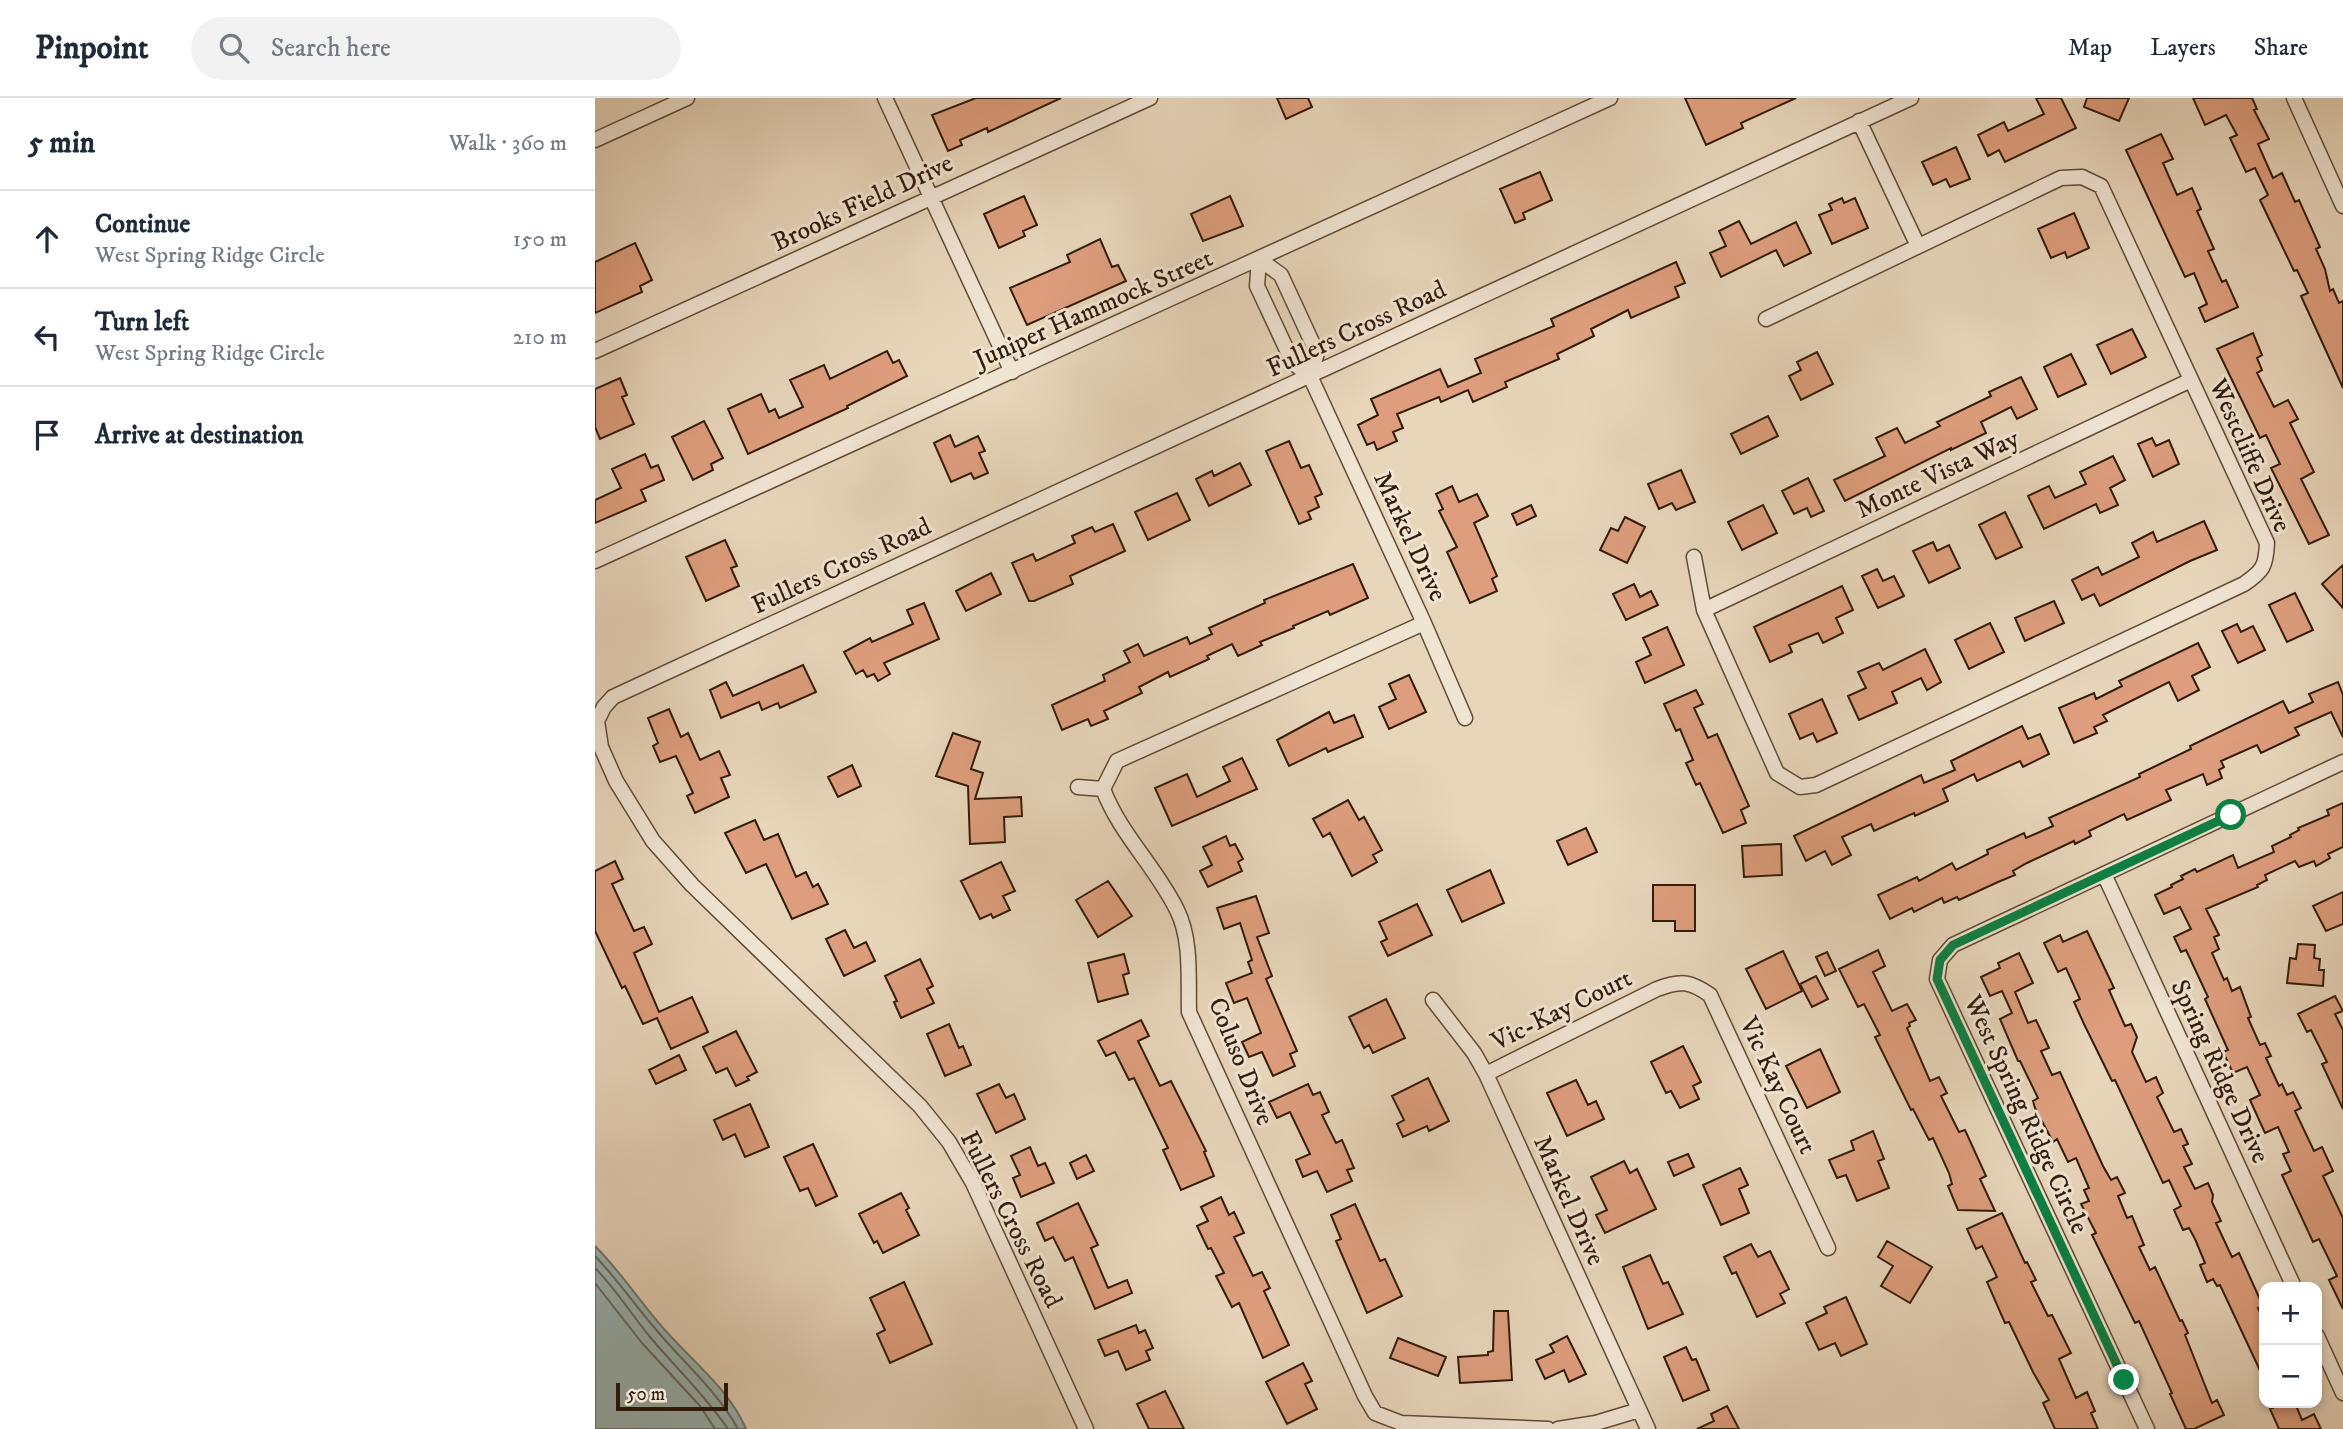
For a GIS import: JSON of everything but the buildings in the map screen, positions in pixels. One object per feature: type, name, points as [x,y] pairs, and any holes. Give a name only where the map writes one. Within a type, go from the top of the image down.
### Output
[{"type":"street","points":[[595,140],[687,98]]},
{"type":"street","points":[[885,98],[1012,372]]},
{"type":"street","name":"Brooks Field Drive","points":[[595,351],[1150,98]]},
{"type":"street","name":"Juniper Hammock Street","points":[[595,561],[1610,98]]},
{"type":"street","name":"Fullers Cross Road","points":[[1086,1429],[973,1183],[949,1142],[920,1106],[692,885],[653,841],[616,782],[601,747],[597,721],[604,707],[613,697],[1911,98]]},
{"type":"street","points":[[2294,98],[2343,205]]},
{"type":"street","points":[[1859,121],[1918,246]]},
{"type":"street","name":"Westcliffe Drive","points":[[1694,557],[1704,610],[1777,773],[1800,787],[1817,785],[2244,584],[2259,574],[2267,560],[2267,543],[2101,186],[2082,177],[2061,178],[1766,319]]},
{"type":"street","points":[[1259,259],[1281,275],[1317,353],[1310,376],[1293,363],[1257,286],[1259,259]]},
{"type":"street","name":"Markel Drive","points":[[1310,376],[1465,718]]},
{"type":"street","name":"Monte Vista Way","points":[[1704,610],[2191,380]]},
{"type":"street","points":[[1078,787],[1103,789],[1117,761],[1424,623]]},
{"type":"street","name":"West Spring Ridge Circle","points":[[2147,1429],[1937,979],[1940,960],[1953,945],[2343,762]]},
{"type":"street","name":"Coluso Drive","points":[[1103,789],[1111,810],[1178,911],[1187,947],[1189,1012],[1375,1413],[1401,1423],[1548,1429]]},
{"type":"street","name":"Spring Ridge Drive","points":[[2104,874],[2292,1282]]},
{"type":"street","name":"Vic Kay Court","points":[[1657,989],[1673,983],[1693,984],[1710,995],[1828,1248]]},
{"type":"street","name":"Vic-Kay Court","points":[[1486,1074],[1657,989]]},
{"type":"street","name":"Markel Drive","points":[[1433,1000],[1474,1053],[1486,1074],[1648,1429]]},
{"type":"street","points":[[2321,1345],[2343,1393]]},
{"type":"street","points":[[1558,1429],[1596,1423],[1639,1410]]},
{"type":"water","points":[[595,1246],[664,1329],[720,1388],[746,1429],[595,1429]]},
{"type":"route","points":[[2124,1380],[1937,979],[1940,960],[1953,945],[2231,815]]}]
